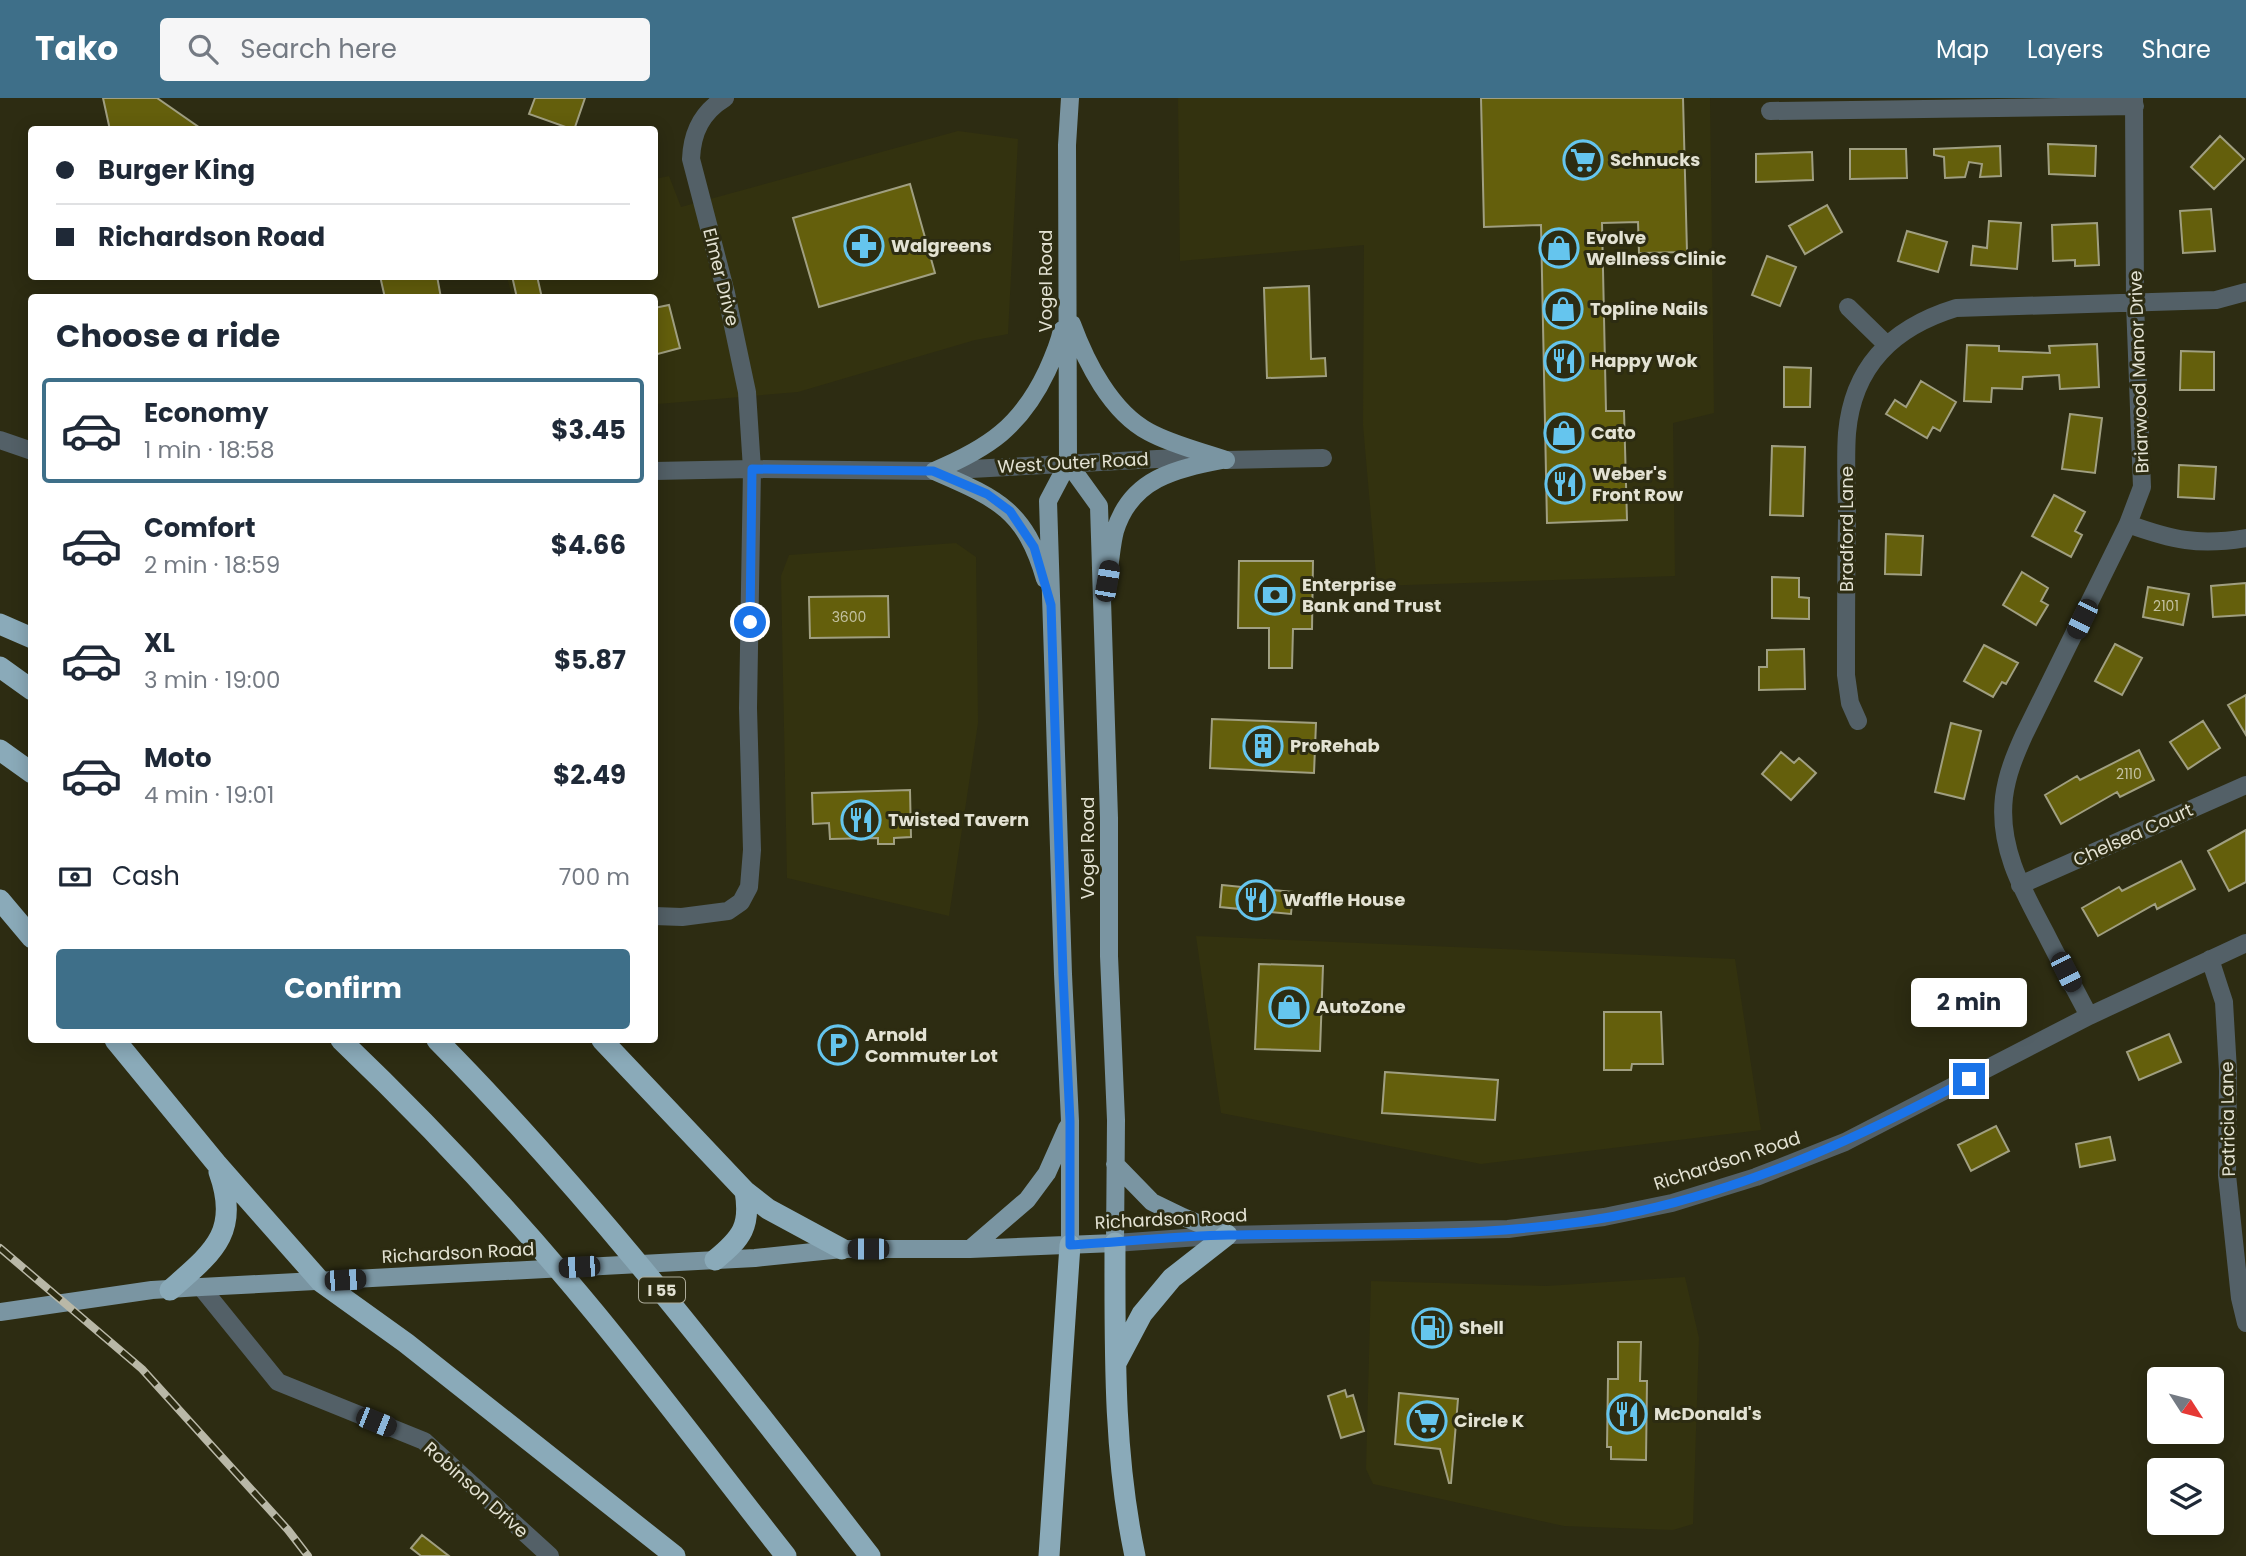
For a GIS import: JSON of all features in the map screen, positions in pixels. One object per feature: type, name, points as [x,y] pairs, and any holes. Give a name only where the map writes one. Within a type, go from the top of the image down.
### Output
[{"type":"highway","points":[[0,624],[28,636]]},
{"type":"highway","points":[[0,667],[28,687]]},
{"type":"highway","points":[[0,750],[28,770]]},
{"type":"highway","points":[[0,900],[28,933]]},
{"type":"highway","points":[[118,1043],[216,1163],[321,1282],[407,1343],[675,1556]]},
{"type":"highway","points":[[344,1043],[442,1141],[533,1241],[603,1323],[786,1556]]},
{"type":"highway","name":"I 55","points":[[440,1043],[551,1160],[610,1227],[870,1556]]},
{"type":"highway","points":[[605,1043],[745,1191],[768,1209],[842,1249]]},
{"type":"highway","points":[[161,1290],[210,1255],[222,1234],[228,1214],[228,1194],[216,1163]]},
{"type":"highway","points":[[715,1260],[738,1237],[749,1212],[745,1191]]},
{"type":"highway","points":[[1115,1364],[1142,1314],[1172,1278],[1227,1235]]},
{"type":"highway","points":[[1115,1243],[1115,1364],[1120,1457],[1127,1521],[1135,1556]]},
{"type":"highway","points":[[1049,1556],[1070,1245]]},
{"type":"main road","name":"Vogel Road","points":[[1070,98],[1067,145],[1068,463],[1048,501],[1070,1121],[1070,1245]]},
{"type":"main road","points":[[1067,310],[1092,367],[1127,416],[1148,432],[1226,460]]},
{"type":"main road","points":[[933,471],[981,448],[1020,416],[1036,393],[1060,340],[1067,310]]},
{"type":"main road","points":[[1102,606],[1115,529],[1138,492],[1153,480],[1172,472],[1226,460]]},
{"type":"main road","name":"Vogel Road","points":[[1068,463],[1099,506],[1109,818],[1109,956],[1116,1121],[1115,1243]]},
{"type":"main road","points":[[933,471],[987,494],[1010,511],[1034,547],[1051,605]]},
{"type":"main road","points":[[970,1249],[1027,1200],[1047,1173],[1070,1121]]},
{"type":"main road","points":[[1115,1164],[1152,1202],[1227,1235]]},
{"type":"main road","name":"Richardson Road","points":[[0,1312],[201,1287],[755,1258],[842,1249],[970,1249],[1115,1243]]},
{"type":"street","name":"Elmer Drive","points":[[658,916],[682,917],[728,911],[741,902],[749,887],[751,850],[748,708],[752,469],[745,377],[691,159],[696,129],[704,115],[725,98]]},
{"type":"street","points":[[1770,111],[2135,102]]},
{"type":"street","name":"Briarwood Manor Drive","points":[[2089,1016],[2020,885],[2010,859],[2004,830],[2004,798],[2010,767],[2129,524],[2142,487],[2135,303],[2135,102]]},
{"type":"street","name":"Bradford Lane","points":[[1857,721],[1850,704],[1846,675],[1847,432],[1859,386],[1871,364],[1887,345],[1906,329],[1927,317],[1956,308],[2216,300],[2246,292]]},
{"type":"street","points":[[1848,307],[1887,345]]},
{"type":"street","points":[[0,440],[28,450]]},
{"type":"street","name":"West Outer Road","points":[[658,471],[933,471],[1195,457],[1226,460],[1323,458]]},
{"type":"street","points":[[2129,524],[2163,537],[2189,541],[2218,543],[2246,538]]},
{"type":"street","name":"Chelsea Court","points":[[2020,885],[2246,785]]},
{"type":"street","name":"Richardson Road","points":[[1115,1243],[1227,1235],[1508,1229],[1604,1217],[1672,1203],[1756,1177],[1845,1142],[2089,1016],[2246,943]]},
{"type":"street","name":"Patricia Lane","points":[[2210,959],[2224,1002],[2228,1070],[2227,1175],[2239,1298],[2246,1323]]},
{"type":"street","name":"Robinson Drive","points":[[201,1287],[278,1382],[424,1441],[550,1556]]},
{"type":"shaded area","points":[[1178,98],[1710,98],[1714,413],[1673,423],[1675,576],[1377,586],[1363,425],[1364,245],[1180,261]]},
{"type":"shaded area","points":[[958,131],[1018,139],[1008,334],[975,340],[798,392],[658,404],[658,294],[511,294],[508,280],[658,280],[658,178],[669,176],[681,207]]},
{"type":"shaded area","points":[[956,543],[976,557],[978,723],[949,916],[787,878],[781,576],[789,555]]},
{"type":"shaded area","points":[[1196,936],[1735,959],[1761,1130],[1481,1164],[1221,1113]]},
{"type":"shaded area","points":[[1685,1277],[1699,1338],[1693,1524],[1673,1530],[1564,1526],[1373,1484],[1366,1469],[1371,1281],[1546,1286]]},
{"type":"building","points":[[103,98],[157,98],[197,126],[109,126]]},
{"type":"building","points":[[535,98],[585,98],[575,126],[563,126],[529,114]]},
{"type":"building","points":[[1481,98],[1683,98],[1687,252],[1639,253],[1638,222],[1602,223],[1606,411],[1624,411],[1627,520],[1547,523],[1541,225],[1484,227]]},
{"type":"building","points":[[2220,136],[2244,159],[2214,189],[2191,167]]},
{"type":"building","points":[[2048,144],[2096,146],[2095,176],[2049,174]]},
{"type":"building","points":[[2000,146],[2001,176],[1980,177],[1982,164],[1969,162],[1965,177],[1945,178],[1944,157],[1934,155],[1934,149]]},
{"type":"building","points":[[1850,149],[1906,149],[1907,178],[1850,179]]},
{"type":"building","points":[[1812,152],[1813,180],[1756,182],[1756,154]]},
{"type":"building","name":"Walgreens","points":[[910,184],[935,273],[819,307],[793,218]]},
{"type":"building","points":[[1827,205],[1842,232],[1805,254],[1789,226]]},
{"type":"building","points":[[2211,209],[2215,251],[2183,253],[2180,211]]},
{"type":"building","points":[[1989,221],[2021,223],[2017,269],[1971,265],[1973,246],[1987,248]]},
{"type":"building","points":[[2097,223],[2099,265],[2075,266],[2075,260],[2053,261],[2052,225]]},
{"type":"building","points":[[1907,231],[1947,242],[1938,272],[1898,261]]},
{"type":"building","points":[[1767,256],[1796,267],[1780,306],[1752,295]]},
{"type":"building","points":[[381,280],[438,280],[440,294],[384,294]]},
{"type":"building","points":[[513,280],[538,280],[541,294],[516,294]]},
{"type":"building","points":[[1309,286],[1311,359],[1325,358],[1326,376],[1267,378],[1264,288]]},
{"type":"building","points":[[669,305],[680,348],[658,354],[658,307]]},
{"type":"building","points":[[2097,344],[2099,387],[2060,389],[2059,375],[2023,377],[2022,389],[1992,388],[1991,402],[1964,401],[1967,345],[1999,346],[1999,351],[2050,353],[2049,346]]},
{"type":"building","points":[[2181,351],[2214,352],[2214,390],[2180,390]]},
{"type":"building","points":[[1784,367],[1811,368],[1810,407],[1784,407]]},
{"type":"building","points":[[1921,381],[1956,402],[1940,431],[1933,427],[1927,438],[1886,414],[1895,400],[1906,407]]},
{"type":"building","points":[[2070,414],[2102,418],[2095,473],[2062,469]]},
{"type":"building","points":[[1772,446],[1805,447],[1803,516],[1770,515]]},
{"type":"building","points":[[2179,465],[2216,467],[2214,499],[2178,497]]},
{"type":"building","points":[[2054,495],[2085,512],[2075,531],[2082,535],[2071,557],[2032,536]]},
{"type":"building","points":[[1886,534],[1923,536],[1921,575],[1885,574]]},
{"type":"building","name":"Enterprise Bank and Trust","points":[[1239,561],[1313,561],[1312,629],[1293,629],[1292,668],[1269,668],[1269,628],[1238,628]]},
{"type":"building","points":[[2022,572],[2048,588],[2041,601],[2048,605],[2036,625],[2003,605]]},
{"type":"building","points":[[1772,577],[1799,578],[1799,597],[1809,598],[1809,619],[1772,618]]},
{"type":"building","points":[[2246,583],[2246,615],[2213,617],[2211,586]]},
{"type":"building","points":[[2148,587],[2189,594],[2183,625],[2143,617]]},
{"type":"building","points":[[888,596],[889,637],[810,638],[809,597]]},
{"type":"building","points":[[2115,644],[2142,658],[2122,695],[2095,681]]},
{"type":"building","points":[[1984,645],[2018,663],[2006,684],[2002,682],[1993,697],[1964,681]]},
{"type":"building","points":[[1804,649],[1805,689],[1759,690],[1759,667],[1767,667],[1767,650]]},
{"type":"building","points":[[2246,695],[2246,735],[2228,705]]},
{"type":"building","name":"ProRehab","points":[[1212,719],[1316,723],[1314,773],[1210,768]]},
{"type":"building","points":[[2203,721],[2220,748],[2188,769],[2170,742]]},
{"type":"building","points":[[1951,723],[1981,731],[1964,799],[1935,792]]},
{"type":"building","points":[[2139,750],[2154,780],[2120,797],[2117,792],[2061,824],[2045,795],[2077,776],[2080,780]]},
{"type":"building","points":[[1781,752],[1794,763],[1799,758],[1816,773],[1791,800],[1762,774]]},
{"type":"building","name":"Twisted Tavern","points":[[910,790],[911,837],[894,838],[894,844],[878,844],[878,838],[830,839],[829,823],[813,824],[812,793]]},
{"type":"building","points":[[2246,830],[2246,882],[2229,891],[2208,851]]},
{"type":"building","points":[[2181,861],[2195,889],[2157,909],[2155,904],[2098,936],[2082,908],[2119,887],[2122,891]]},
{"type":"building","name":"Waffle House","points":[[1222,885],[1293,892],[1291,914],[1220,907]]},
{"type":"building","name":"AutoZone","points":[[1259,964],[1323,966],[1320,1051],[1255,1049]]},
{"type":"building","points":[[1604,1012],[1661,1012],[1663,1064],[1632,1064],[1631,1070],[1604,1070]]},
{"type":"building","points":[[2169,1034],[2181,1062],[2139,1080],[2127,1052]]},
{"type":"building","points":[[1385,1072],[1498,1080],[1495,1120],[1382,1113]]},
{"type":"building","points":[[1996,1126],[2009,1151],[1971,1171],[1958,1145]]},
{"type":"building","points":[[2110,1137],[2115,1160],[2080,1167],[2076,1144]]},
{"type":"building","name":"McDonald's","points":[[1618,1342],[1641,1342],[1640,1381],[1647,1381],[1646,1460],[1611,1459],[1611,1447],[1607,1447],[1608,1379],[1618,1379]]},
{"type":"building","points":[[1345,1390],[1347,1397],[1353,1395],[1364,1431],[1341,1438],[1328,1396]]},
{"type":"building","name":"Circle K","points":[[1399,1393],[1458,1399],[1451,1483],[1440,1449],[1395,1444]]},
{"type":"building","points":[[422,1535],[449,1556],[421,1556],[411,1548]]},
{"type":"railway","points":[[0,1248],[142,1369],[288,1530],[308,1556]]},
{"type":"place","name":"Schnucks","points":[[1583,160]]},
{"type":"place","name":"Walgreens","points":[[864,246]]},
{"type":"place","name":"Evolve Wellness Clinic","points":[[1559,248]]},
{"type":"place","name":"Topline Nails","points":[[1563,309]]},
{"type":"place","name":"Happy Wok","points":[[1564,361]]},
{"type":"place","name":"Cato","points":[[1564,433]]},
{"type":"place","name":"Weber's Front Row","points":[[1565,484]]},
{"type":"place","name":"Enterprise Bank and Trust","points":[[1275,595]]},
{"type":"place","name":"ProRehab","points":[[1263,746]]},
{"type":"place","name":"Twisted Tavern","points":[[861,820]]},
{"type":"place","name":"Waffle House","points":[[1256,900]]},
{"type":"place","name":"AutoZone","points":[[1289,1007]]},
{"type":"place","name":"Arnold Commuter Lot","points":[[838,1045]]},
{"type":"place","name":"Shell","points":[[1432,1328]]},
{"type":"place","name":"McDonald's","points":[[1627,1414]]},
{"type":"place","name":"Circle K","points":[[1427,1421]]},
{"type":"route","points":[[750,622],[752,469],[933,471],[987,494],[1010,511],[1034,547],[1051,605],[1070,1121],[1070,1245],[1227,1235],[1285,1236],[1508,1229],[1639,1211],[1704,1194],[1825,1151],[1969,1079]]}]
